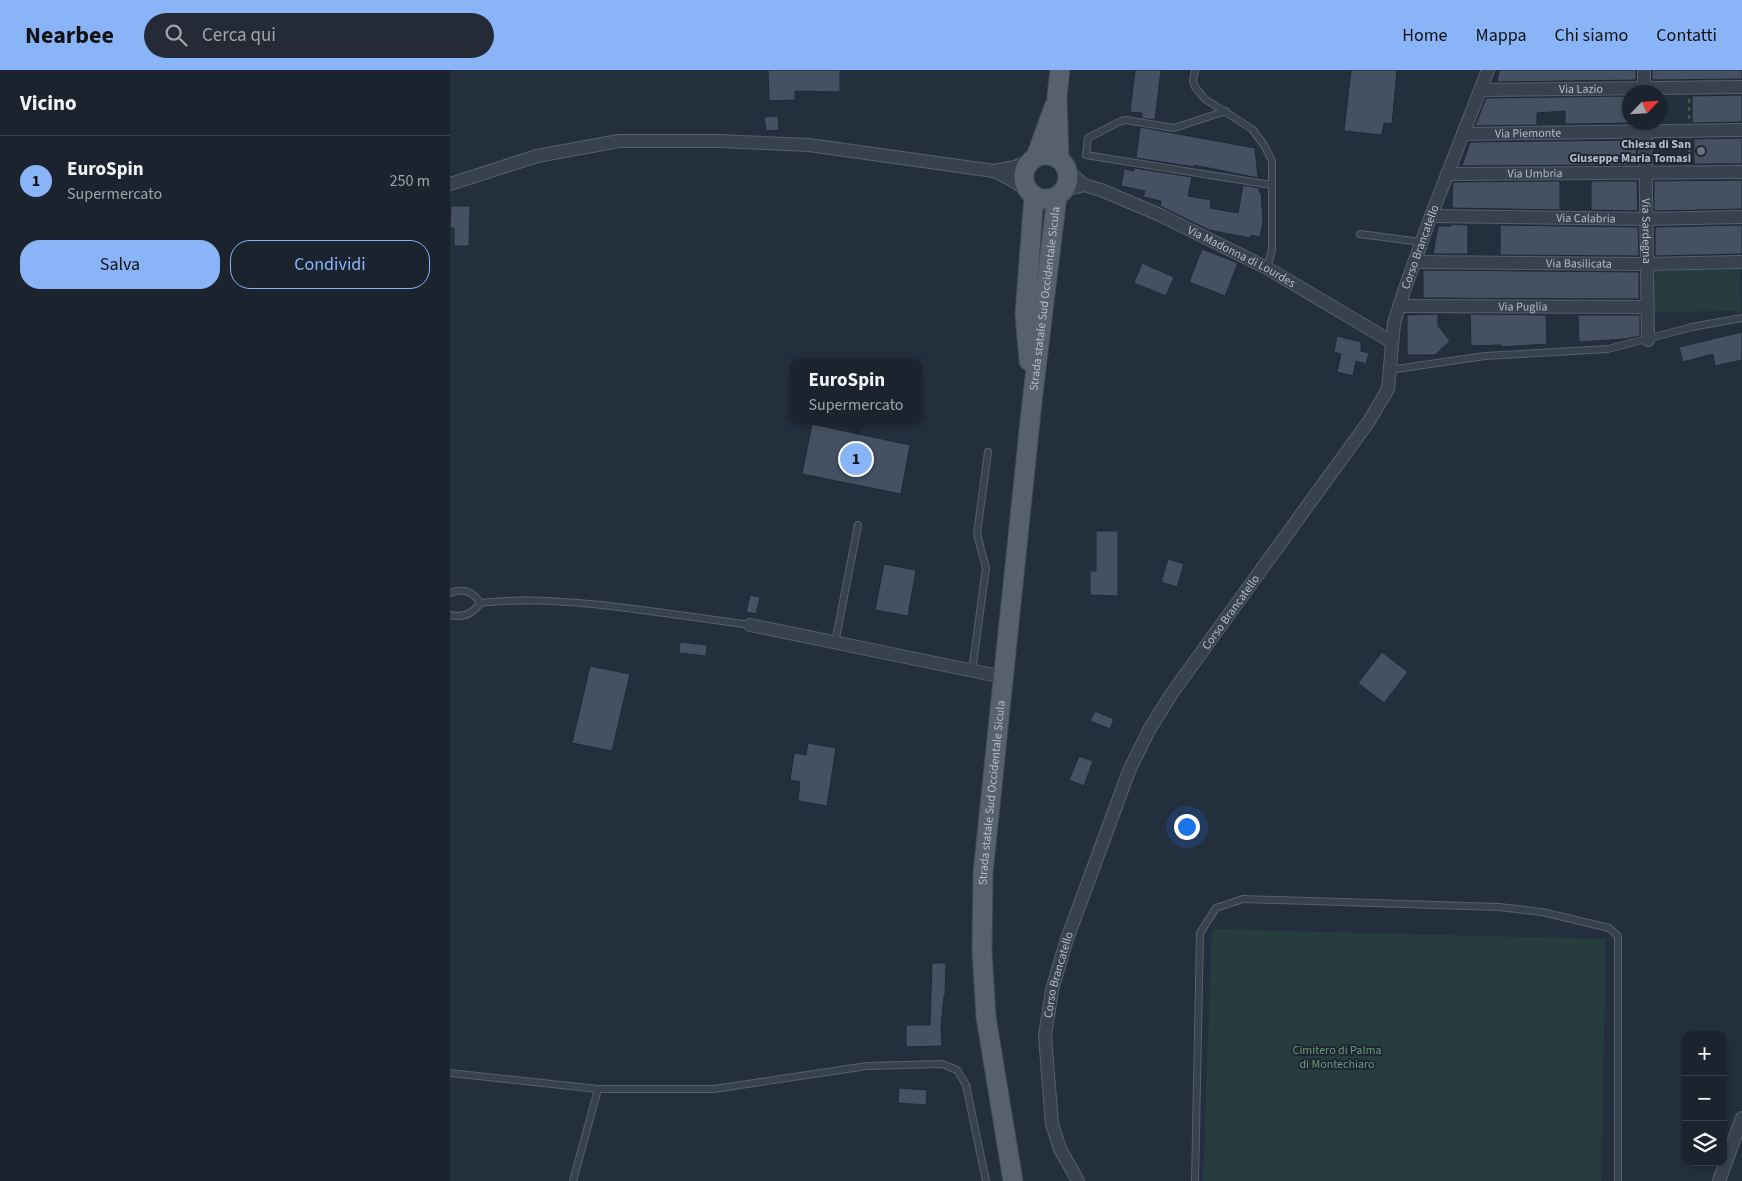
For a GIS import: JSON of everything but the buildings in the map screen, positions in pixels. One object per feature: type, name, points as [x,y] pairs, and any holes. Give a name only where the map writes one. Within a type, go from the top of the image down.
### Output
[{"type":"main road","name":"Strada statale Sud Occidentale Sicula","points":[[1013,1181],[986,1017],[982,951],[983,873],[1032,402],[1061,193],[1068,181],[1063,165],[1057,96],[1060,70]]},
{"type":"main road","name":"Strada statale Sud Occidentale Sicula","points":[[1057,96],[1033,159],[1026,166],[1024,177],[1025,186],[1032,194],[1043,199],[1061,193]]},
{"type":"main road","points":[[1033,159],[1048,155],[1063,165]]},
{"type":"main road","name":"Strada statale Sud Occidentale Sicula","points":[[1032,194],[1025,314],[1032,402]]},
{"type":"street","name":"Corso Brancatello","points":[[1077,1179],[1060,1150],[1052,1124],[1045,1036],[1052,990],[1067,939],[1129,771],[1149,730],[1172,693],[1369,422],[1388,389],[1394,323],[1399,306],[1421,242],[1488,70]]},
{"type":"street","points":[[1644,70],[1644,85]]},
{"type":"street","name":"Via Lazio","points":[[1667,89],[1742,87]]},
{"type":"street","name":"Via Lazio","points":[[1481,90],[1622,90]]},
{"type":"street","name":"Via Piemonte","points":[[1463,134],[1622,127]]},
{"type":"street","name":"Via Piemonte","points":[[1667,127],[1742,130]]},
{"type":"street","name":"Via Sardegna","points":[[1645,130],[1648,340]]},
{"type":"street","points":[[450,184],[536,156],[619,141],[719,141],[809,145],[994,171],[1012,180],[1032,194]]},
{"type":"street","points":[[994,171],[1015,167],[1033,159]]},
{"type":"street","name":"Via Madonna di Lourdes","points":[[1063,165],[1084,185],[1101,190],[1160,215],[1267,268],[1392,342]]},
{"type":"street","name":"Via Umbria","points":[[1447,174],[1742,172]]},
{"type":"street","points":[[1061,193],[1084,185]]},
{"type":"street","name":"Via Calabria","points":[[1431,216],[1742,217]]},
{"type":"street","name":"Via Basilicata","points":[[1414,262],[1646,264],[1742,262]]},
{"type":"street","name":"Via Puglia","points":[[1399,306],[1647,307]]},
{"type":"street","points":[[750,625],[1003,677]]},
{"type":"street","points":[[1719,1181],[1742,1118]]},
{"type":"lane","points":[[1195,70],[1193,81],[1195,87],[1205,99],[1252,129],[1264,144],[1272,161],[1272,250],[1267,268]]},
{"type":"lane","points":[[1226,111],[1174,128],[1126,120],[1121,121],[1088,138],[1086,155],[1272,185]]},
{"type":"lane","points":[[1360,234],[1421,242]]},
{"type":"lane","points":[[1389,370],[1485,356],[1608,349],[1692,327],[1742,318]]},
{"type":"lane","points":[[972,671],[986,568],[977,534],[988,452]]},
{"type":"lane","points":[[835,643],[858,524]]},
{"type":"lane","points":[[450,593],[462,590],[472,594],[480,603]]},
{"type":"lane","points":[[480,603],[503,600],[543,599],[750,625]]},
{"type":"lane","points":[[450,615],[468,614],[477,608],[480,603]]},
{"type":"lane","points":[[1195,1181],[1200,933],[1216,908],[1243,900],[1499,907],[1542,912],[1609,928],[1618,936],[1618,1181]]},
{"type":"lane","points":[[450,1073],[598,1089],[714,1089],[867,1066],[942,1064],[957,1070],[966,1085],[986,1181]]},
{"type":"lane","points":[[573,1181],[598,1089]]},
{"type":"green space","points":[[1740,269],[1741,311],[1654,312],[1655,271]]},
{"type":"green space","name":"Cimitero di Palma di Montechiaro","points":[[1212,929],[1606,939],[1601,1181],[1203,1181]]},
{"type":"place","name":"Chiesa di San Giuseppe Maria Tomasi","points":[[1701,151]]},
{"type":"place","name":"EuroSpin","points":[[856,459]]}]
